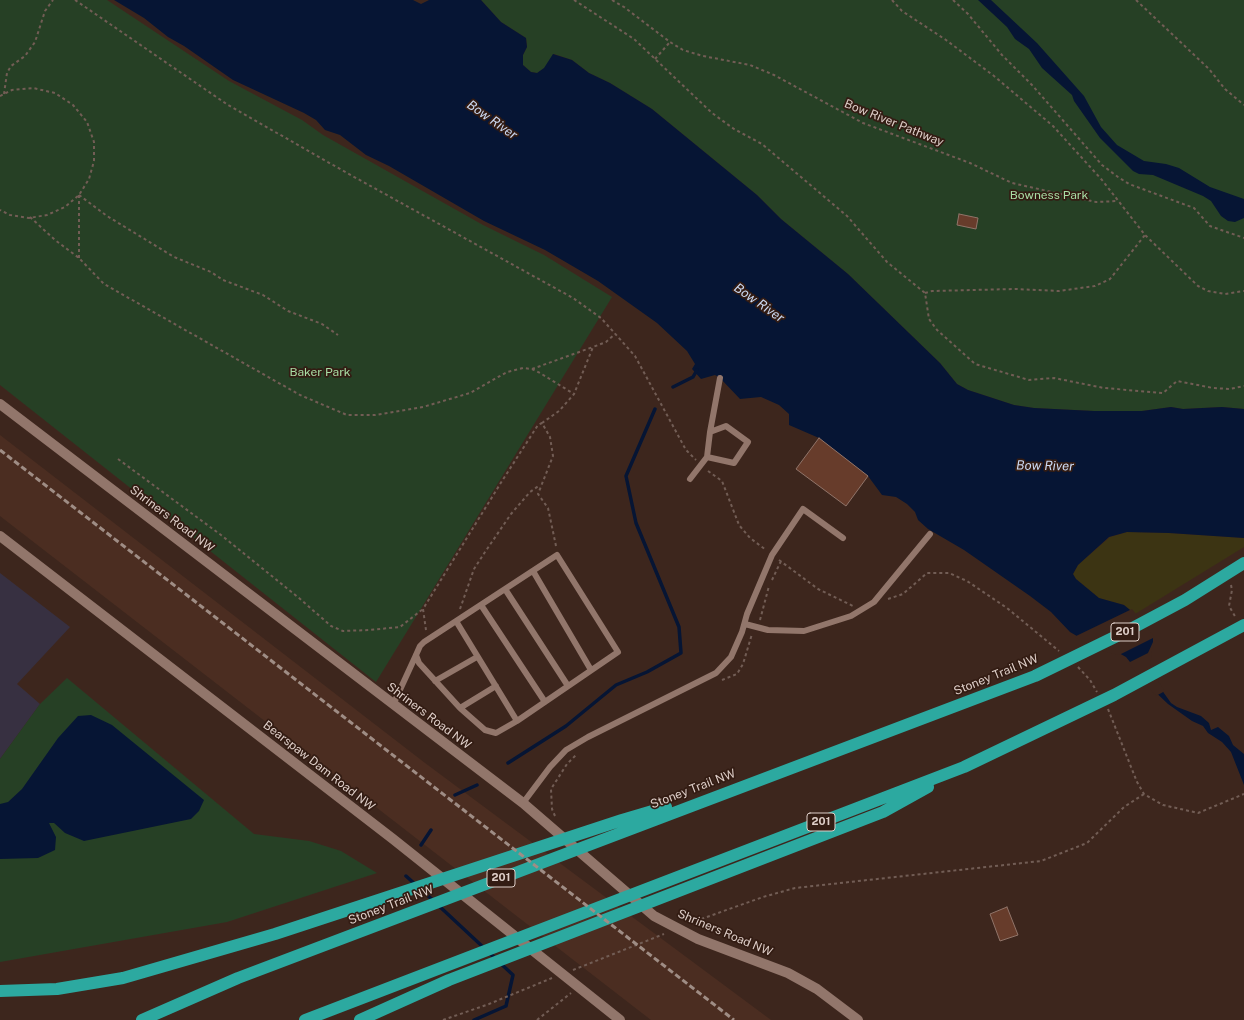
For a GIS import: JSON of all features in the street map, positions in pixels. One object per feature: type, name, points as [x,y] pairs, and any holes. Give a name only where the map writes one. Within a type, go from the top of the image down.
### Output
[{"type":"highway","name":"Stoney Trail NW","points":[[142,1020],[238,978],[374,926],[625,825],[738,787],[1000,690],[1041,673],[1125,632],[1185,600],[1244,563]]},
{"type":"highway","name":"201","points":[[305,1020],[435,968],[678,877],[964,766],[1114,696],[1242,624]]},
{"type":"highway","points":[[360,1020],[449,980],[883,812],[964,766]]},
{"type":"highway","points":[[0,991],[57,990],[123,978],[275,934],[349,909],[625,825]]},
{"type":"street","name":"Shriners Road NW","points":[[0,404],[523,803],[654,916],[698,939],[788,973],[817,990],[858,1020]]},
{"type":"street","name":"Bearspaw Dam Road NW","points":[[0,536],[393,840],[620,1020]]},
{"type":"lane","points":[[690,479],[707,457],[720,378]]},
{"type":"lane","points":[[707,457],[734,463],[748,442],[726,426],[710,432]]},
{"type":"lane","points":[[523,803],[550,767],[566,750],[588,737],[716,673],[732,657],[772,555],[804,509],[842,538]]},
{"type":"lane","points":[[744,624],[768,630],[804,631],[851,616],[874,602],[930,534]]},
{"type":"lane","points":[[393,705],[420,646],[557,555],[618,652],[517,721],[496,733],[484,730],[460,708],[420,663],[416,655]]},
{"type":"lane","points":[[533,571],[591,670]]},
{"type":"lane","points":[[505,589],[568,686]]},
{"type":"lane","points":[[481,605],[545,702]]},
{"type":"lane","points":[[456,621],[517,721]]},
{"type":"lane","points":[[435,681],[477,657]]},
{"type":"lane","points":[[460,708],[496,686]]},
{"type":"path","points":[[4,94],[7,73],[12,66],[25,56],[34,42],[45,11],[53,0]]},
{"type":"path","points":[[75,0],[228,105],[347,173],[573,298],[601,318],[635,356],[686,450],[701,465],[722,481],[739,525],[750,538],[818,589],[834,599],[854,607]]},
{"type":"path","points":[[574,0],[634,39],[712,113],[734,129],[762,144],[847,216],[887,262],[925,293],[929,319],[936,330],[975,364],[1029,380],[1054,378],[1104,388],[1163,393],[1177,381],[1213,388],[1230,389],[1244,386]]},
{"type":"path","name":"Bow River Pathway","points":[[612,0],[683,50],[703,56],[750,65],[774,75],[863,122],[970,163],[1012,183],[1096,202],[1118,201]]},
{"type":"path","points":[[892,0],[902,11],[946,40],[994,76],[1053,126],[1102,180],[1145,235],[1198,286],[1208,291],[1224,294],[1244,292]]},
{"type":"path","points":[[953,0],[968,14],[1002,55],[1032,85],[1102,165],[1129,184],[1194,208],[1210,226],[1244,238]]},
{"type":"path","points":[[1136,0],[1209,69],[1225,89],[1244,105]]},
{"type":"path","points":[[655,59],[670,42]]},
{"type":"path","points":[[0,96],[12,90],[34,88],[55,93],[73,104],[86,122],[94,142],[94,161],[89,179],[79,195],[65,208],[47,215],[30,218],[10,214],[0,210]]},
{"type":"path","points":[[79,195],[79,258]]},
{"type":"path","points":[[79,195],[107,216],[174,257],[211,272],[223,280],[263,295],[288,311],[322,324],[338,335]]},
{"type":"path","points":[[30,218],[55,240],[79,258],[104,284],[300,395],[347,415],[375,415],[423,407],[470,393],[507,372],[523,368],[532,369],[574,394]]},
{"type":"path","points":[[925,293],[932,291],[1015,289],[1059,290],[1095,286],[1110,279],[1145,235]]},
{"type":"path","points":[[532,369],[606,342],[616,334]]},
{"type":"path","points":[[118,459],[221,535],[331,626],[343,631],[400,627],[423,610],[538,425],[559,411],[574,394],[593,347]]},
{"type":"path","points":[[542,423],[550,437],[553,456],[538,494],[548,508],[557,555]]},
{"type":"path","points":[[463,617],[460,611],[474,569],[511,514],[530,492],[541,484]]},
{"type":"path","points":[[716,682],[737,674],[743,664],[755,627],[762,618],[769,585],[781,561]]},
{"type":"path","points":[[874,602],[896,598],[927,573],[949,573],[968,581],[1007,608],[1063,655]]},
{"type":"path","points":[[1229,579],[1232,590],[1229,606],[1242,624]]},
{"type":"path","points":[[423,610],[429,639]]},
{"type":"path","points":[[1077,666],[1090,680],[1098,693]]},
{"type":"path","points":[[1106,706],[1137,782],[1144,794],[1163,805],[1198,813],[1244,794]]},
{"type":"path","points":[[558,823],[552,809],[551,789],[567,764],[577,753]]},
{"type":"path","points":[[684,926],[718,912],[795,888],[1041,861],[1088,843],[1124,807],[1144,794]]},
{"type":"path","points":[[687,925],[694,928]]},
{"type":"path","points":[[570,971],[670,931]]},
{"type":"path","points":[[443,1020],[489,1004],[555,977]]},
{"type":"path","points":[[537,1020],[578,987]]},
{"type":"shaded area","points":[[0,435],[425,763],[771,1020],[651,1020],[0,516]]},
{"type":"shaded area","points":[[0,573],[70,627],[17,684],[40,704],[0,759]]},
{"type":"green space","name":"Baker Park","points":[[0,0],[107,0],[229,81],[302,120],[323,135],[483,225],[544,255],[612,297],[376,682],[0,385]]},
{"type":"green space","name":"Bowness Park","points":[[481,0],[1244,0],[1244,409],[1222,407],[1183,409],[1171,407],[1142,411],[1094,411],[1034,408],[1014,405],[968,390],[957,384],[940,363],[848,274],[781,219],[757,195],[652,109],[610,83],[589,73],[572,60],[554,54],[545,68],[537,73],[531,72],[523,65],[523,55],[527,47],[526,38],[501,22]]},
{"type":"green space","points":[[67,678],[254,834],[309,841],[341,851],[377,873],[227,922],[0,962],[0,759],[40,704]]},
{"type":"sand","points":[[1127,532],[1244,538],[1244,547],[1135,614],[1124,605],[1099,598],[1076,579],[1073,574],[1078,565],[1110,537]]},
{"type":"water","name":"Bow River","points":[[114,0],[413,0],[421,4],[429,0],[481,0],[501,22],[526,38],[527,47],[523,55],[523,65],[531,72],[537,73],[544,68],[553,54],[572,60],[589,73],[610,83],[652,109],[757,195],[781,219],[848,274],[940,363],[957,384],[968,390],[1014,405],[1034,408],[1094,411],[1142,411],[1171,407],[1183,409],[1222,407],[1244,409],[1244,538],[1127,532],[1109,537],[1078,565],[1073,574],[1076,579],[1099,598],[1124,605],[1135,614],[1153,637],[1153,642],[1148,653],[1147,666],[1154,679],[1171,703],[1177,707],[1201,716],[1209,723],[1211,730],[1218,727],[1229,736],[1233,745],[1244,754],[1244,785],[1231,752],[1222,742],[1208,733],[1203,726],[1192,721],[1168,704],[1149,686],[1126,657],[1117,652],[1099,649],[1070,632],[1051,612],[1030,596],[964,550],[928,529],[918,520],[915,512],[907,504],[896,497],[882,495],[868,476],[819,438],[789,425],[789,414],[779,405],[761,397],[740,399],[720,378],[715,375],[701,379],[692,369],[695,364],[687,351],[657,323],[598,281],[545,250],[484,221],[389,166],[366,155],[340,135],[325,130],[316,120],[304,113],[233,80],[184,46],[168,37],[144,18]]},
{"type":"water","points":[[978,0],[991,0],[1037,43],[1084,96],[1101,127],[1117,145],[1144,161],[1166,164],[1179,168],[1210,187],[1244,199],[1244,218],[1235,222],[1228,221],[1221,216],[1211,201],[1203,196],[1153,175],[1139,174],[1133,171],[1100,138],[1074,101],[1072,95],[1042,68],[1029,49],[1015,39],[1007,27]]},
{"type":"water","points":[[91,715],[112,725],[204,800],[199,811],[191,819],[84,841],[65,833],[54,823],[49,823],[56,837],[55,850],[38,858],[0,859],[0,804],[8,802],[22,789],[58,738],[78,716]]},
{"type":"pier","points":[[1132,609],[1155,637],[1119,655],[1099,650],[1074,637]]},
{"type":"pier","points":[[1152,651],[1150,669],[1165,691],[1156,696],[1128,663]]},
{"type":"building","points":[[959,214],[978,218],[976,229],[957,225]]},
{"type":"building","points":[[819,438],[868,476],[846,506],[796,469]]},
{"type":"building","points":[[1007,907],[1018,935],[1000,941],[990,914]]},
{"type":"waterway","points":[[673,387],[693,377],[697,370]]},
{"type":"waterway","points":[[508,763],[566,726],[616,685],[647,672],[681,653],[679,627],[636,523],[626,476],[655,409]]},
{"type":"waterway","points":[[455,795],[477,785]]},
{"type":"waterway","points":[[421,845],[431,830]]},
{"type":"waterway","points":[[406,876],[416,885]]},
{"type":"waterway","points":[[420,889],[434,901]]},
{"type":"waterway","points":[[438,905],[513,975],[506,1006],[474,1020]]},
{"type":"railway","points":[[0,450],[734,1020]]}]
